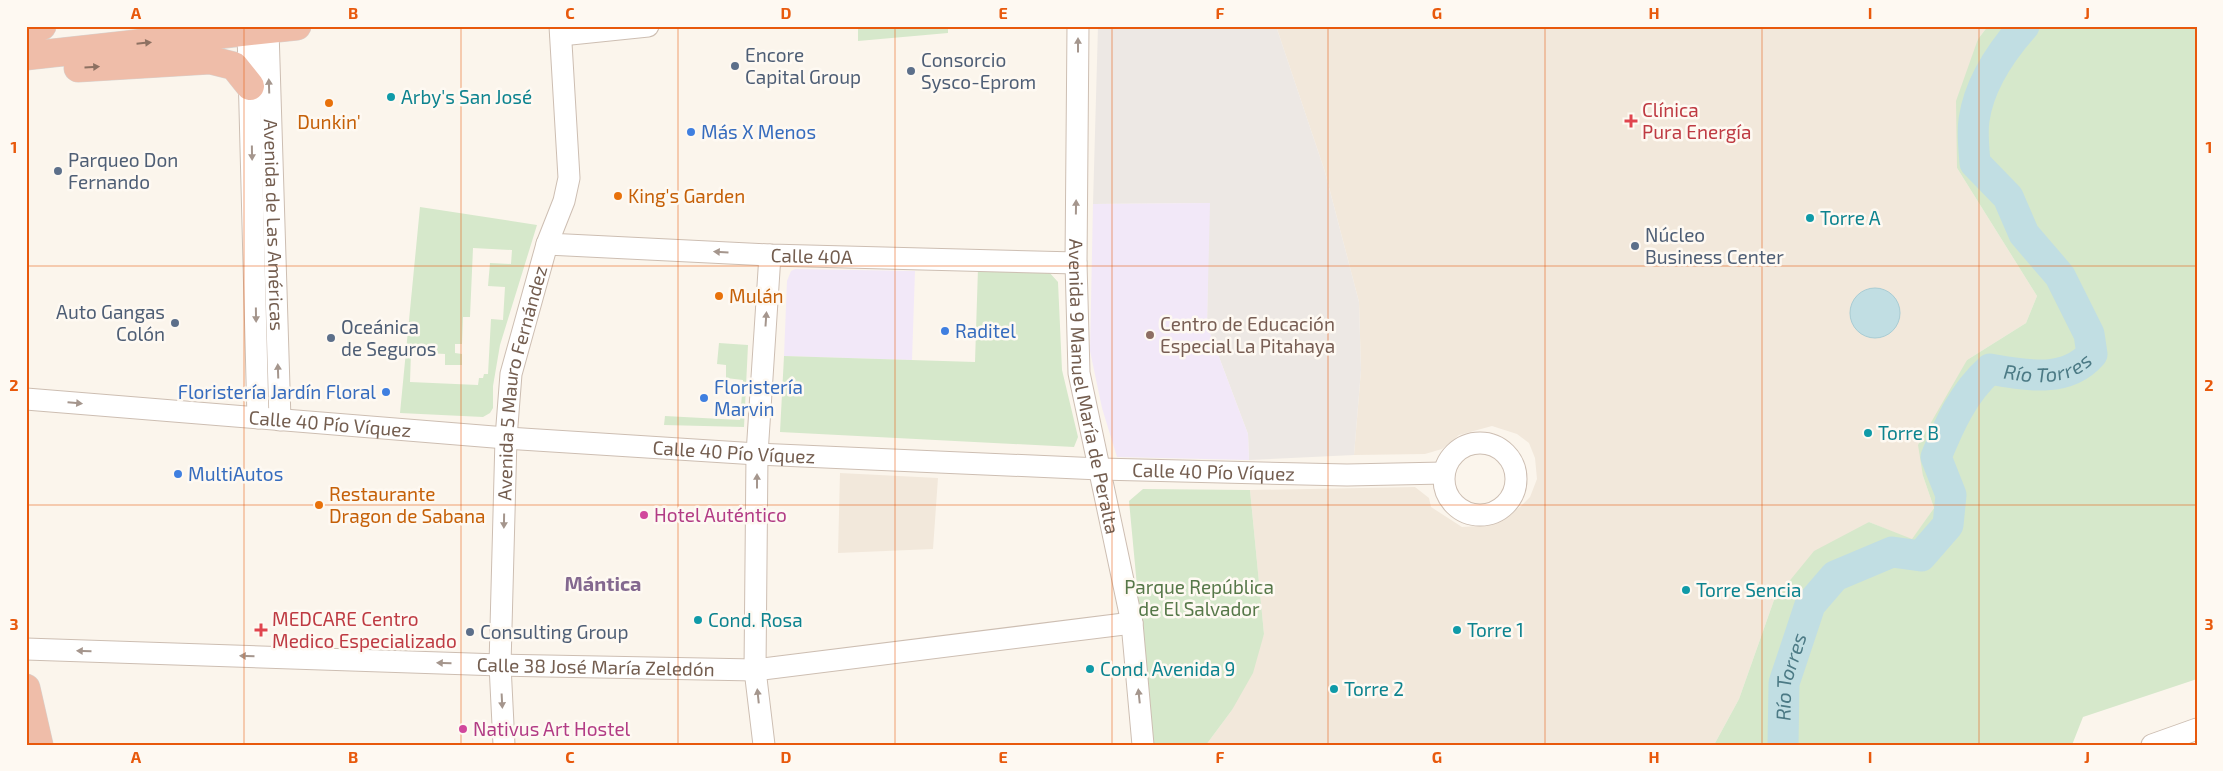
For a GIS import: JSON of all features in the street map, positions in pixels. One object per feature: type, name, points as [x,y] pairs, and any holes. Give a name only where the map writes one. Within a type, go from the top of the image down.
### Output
[{"type":"highway","points":[[26,28],[42,26]]},
{"type":"highway","points":[[26,56],[297,26]]},
{"type":"highway","points":[[26,71],[210,60],[234,66],[250,86]]},
{"type":"highway","points":[[26,688],[39,745]]},
{"type":"street","points":[[560,31],[648,26]]},
{"type":"street","name":"Avenida 9 Manuel María de Peralta","points":[[1078,26],[1076,263],[1079,373],[1132,624],[1143,745]]},
{"type":"street","name":"Avenida de Las Américas","points":[[258,30],[250,86],[258,418]]},
{"type":"street","name":"Avenida de Las Américas","points":[[258,30],[280,420]]},
{"type":"street","name":"Avenida 5 Mauro Fernández","points":[[504,745],[500,665],[506,438],[511,374],[547,244],[564,201],[568,178],[560,31]]},
{"type":"street","name":"Calle 40A","points":[[547,244],[770,255],[1076,263]]},
{"type":"street","points":[[764,745],[755,670],[757,454],[770,255]]},
{"type":"street","name":"Calle 40 Pío Víquez","points":[[26,399],[506,438],[757,454],[1100,469],[1348,475],[1444,473]]},
{"type":"street","name":"Calle 38 José María Zeledón","points":[[26,648],[500,665],[755,670],[1132,624]]},
{"type":"street","points":[[2152,745],[2197,729]]},
{"type":"shaded area","points":[[1098,26],[1276,26],[1325,172],[1359,302],[1361,370],[1354,455],[1249,460],[1248,434],[1207,325],[1209,203],[1093,204]]},
{"type":"shaded area","points":[[1276,26],[1988,26],[1978,39],[1957,168],[2037,296],[2026,323],[1967,360],[1923,476],[1934,508],[1912,540],[1869,522],[1774,600],[1739,699],[1714,745],[1206,745],[1232,710],[1264,634],[1250,490],[1415,487],[1429,498],[1431,507],[1462,527],[1478,526],[1503,519],[1530,497],[1537,479],[1535,458],[1529,443],[1517,434],[1492,426],[1459,435],[1442,449],[1425,454],[1354,455],[1361,370],[1359,302],[1325,172]]},
{"type":"shaded area","name":"Centro de Educación Especial La Pitahaya","points":[[1210,203],[1207,325],[1248,434],[1249,460],[1117,457],[1102,408],[1090,351],[1093,204]]},
{"type":"shaded area","points":[[795,269],[915,271],[912,360],[784,356],[787,281],[791,271]]},
{"type":"shaded area","points":[[840,473],[938,478],[933,549],[838,553]]},
{"type":"green space","points":[[858,26],[948,26],[948,33],[858,41]]},
{"type":"green space","points":[[1988,26],[2197,26],[2197,679],[2083,717],[2072,745],[1714,745],[1739,699],[1774,600],[1814,551],[1869,522],[1912,539],[1934,508],[1923,476],[1918,445],[1967,360],[2026,323],[2037,296],[1957,168],[1956,101],[1978,39]]},
{"type":"green space","points":[[420,207],[537,225],[500,345],[493,386],[493,408],[490,413],[483,417],[400,413]],"holes":[[[473,248],[512,250],[511,264],[490,263],[488,286],[505,287],[503,320],[491,319],[488,374],[484,374],[483,378],[479,378],[478,385],[410,382],[411,352],[445,354],[445,365],[462,365],[462,354],[455,353],[455,344],[462,344],[463,317],[470,317]]]},
{"type":"green space","points":[[978,268],[1048,271],[1058,282],[1062,370],[1078,437],[1074,447],[780,432],[784,356],[975,362]]},
{"type":"green space","points":[[719,343],[748,345],[744,427],[664,425],[665,416],[740,420],[743,380],[726,378],[726,365],[717,364]]},
{"type":"green space","name":"Parque República de El Salvador","points":[[1143,489],[1250,490],[1264,634],[1253,673],[1232,710],[1206,745],[1152,745],[1129,501]]},
{"type":"water","points":[[1870,288],[1880,288],[1893,295],[1900,308],[1900,318],[1893,331],[1880,338],[1870,338],[1861,334],[1854,327],[1850,318],[1850,308],[1854,299],[1861,292]]},
{"type":"waterway","name":"Río Torres","points":[[1783,745],[1784,683],[1810,605],[1835,576],[1892,552],[1921,556],[1948,525],[1951,495],[1936,457],[1952,421],[1972,388],[1990,369],[2031,375],[2058,374],[2082,364],[2092,354],[2089,334],[2060,276],[2024,234],[2008,197],[1975,163],[1973,125],[1981,94],[1999,58],[2024,26]]},
{"type":"place","name":"Encore Capital Group","points":[[735,66]]},
{"type":"place","name":"Consorcio Sysco-Eprom","points":[[911,71]]},
{"type":"place","name":"Arby's San José","points":[[391,97]]},
{"type":"place","name":"Dunkin'","points":[[329,103]]},
{"type":"place","name":"Clínica Pura Energía","points":[[1631,121]]},
{"type":"place","name":"Más X Menos","points":[[691,132]]},
{"type":"place","name":"Parqueo Don Fernando","points":[[58,171]]},
{"type":"place","name":"King's Garden","points":[[618,196]]},
{"type":"place","name":"Torre A","points":[[1810,218]]},
{"type":"place","name":"Núcleo Business Center","points":[[1635,246]]},
{"type":"place","name":"Mulán","points":[[719,296]]},
{"type":"place","name":"Auto Gangas Colón","points":[[175,323]]},
{"type":"place","name":"Raditel","points":[[945,331]]},
{"type":"place","name":"Centro de Educación Especial La Pitahaya","points":[[1150,335]]},
{"type":"place","name":"Oceánica de Seguros","points":[[331,338]]},
{"type":"place","name":"Floristería Jardín Floral","points":[[386,392]]},
{"type":"place","name":"Floristería Marvin","points":[[704,398]]},
{"type":"place","name":"Torre B","points":[[1868,433]]},
{"type":"place","name":"MultiAutos","points":[[178,474]]},
{"type":"place","name":"Restaurante Dragon de Sabana","points":[[319,505]]},
{"type":"place","name":"Hotel Auténtico","points":[[644,515]]},
{"type":"place","name":"Torre Sencia","points":[[1686,590]]},
{"type":"place","name":"Cond. Rosa","points":[[698,620]]},
{"type":"place","name":"MEDCARE Centro Medico Especializado","points":[[261,630]]},
{"type":"place","name":"Torre 1","points":[[1457,630]]},
{"type":"place","name":"Consulting Group","points":[[470,632]]},
{"type":"place","name":"Cond. Avenida 9","points":[[1090,669]]},
{"type":"place","name":"Torre 2","points":[[1334,689]]},
{"type":"place","name":"Nativus Art Hostel","points":[[463,729]]},
{"type":"district","name":"Mántica","points":[[603,584]]}]
